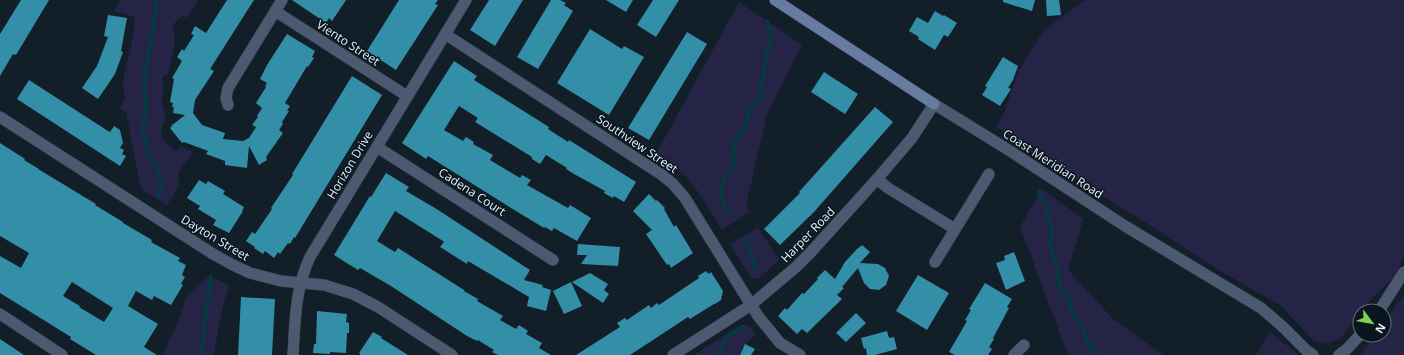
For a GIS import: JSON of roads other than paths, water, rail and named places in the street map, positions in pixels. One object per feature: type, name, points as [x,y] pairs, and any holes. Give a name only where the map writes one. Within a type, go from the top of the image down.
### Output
[{"type":"main road","name":"Coast Meridian Road","points":[[776,0],[934,104]]},
{"type":"street","points":[[228,105],[226,98],[228,88],[282,0]]},
{"type":"street","name":"Horizon Drive","points":[[292,355],[296,299],[300,283],[312,253],[466,0]]},
{"type":"street","name":"Viento Street","points":[[275,11],[407,96]]},
{"type":"street","name":"Southview Street","points":[[445,34],[610,140],[672,183],[685,198],[758,316],[780,343],[800,355]]},
{"type":"street","name":"Harper Road","points":[[673,355],[751,305],[811,252],[912,138],[934,104]]},
{"type":"street","name":"Coast Meridian Road","points":[[934,104],[1007,149],[1125,226],[1261,308],[1313,355]]},
{"type":"street","name":"Dayton Street","points":[[0,117],[233,265],[259,276],[300,283],[313,283],[336,288],[358,296],[378,307],[452,355]]},
{"type":"street","name":"Cadena Court","points":[[377,147],[553,260]]},
{"type":"street","points":[[935,262],[989,174]]},
{"type":"street","points":[[877,179],[888,188],[955,229]]},
{"type":"street","points":[[1384,303],[1404,272]]},
{"type":"street","points":[[0,314],[62,355]]},
{"type":"street","points":[[1339,355],[1353,343]]},
{"type":"street","points":[[1014,355],[1024,345]]},
{"type":"waterway","points":[[157,0],[144,76],[146,105],[143,129],[148,155],[157,166],[161,186],[159,197]]},
{"type":"waterway","points":[[727,211],[722,196],[722,188],[724,180],[734,164],[734,145],[749,119],[747,113],[759,98],[771,35],[767,21]]},
{"type":"waterway","points":[[1039,191],[1039,195],[1044,201],[1047,209],[1047,215],[1052,230],[1050,246],[1056,261],[1059,286],[1068,296],[1072,310],[1096,355]]},
{"type":"waterway","points":[[745,238],[756,268]]},
{"type":"waterway","points":[[201,355],[211,276]]},
{"type":"waterway","points":[[718,355],[727,337],[742,328]]}]
